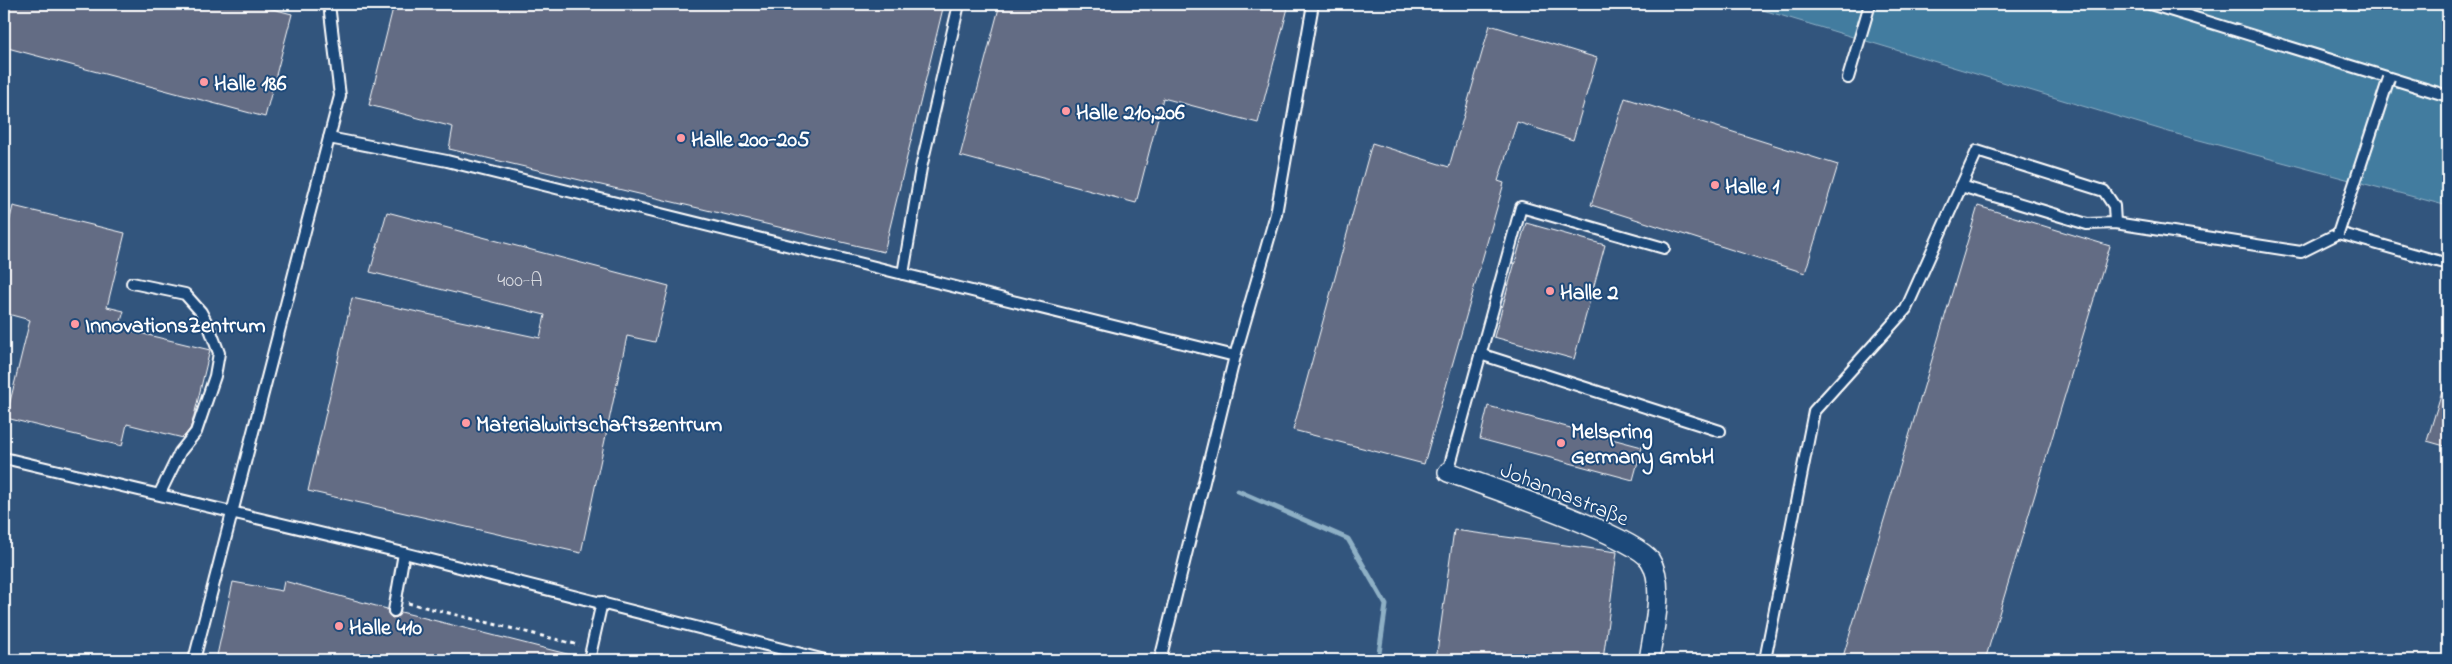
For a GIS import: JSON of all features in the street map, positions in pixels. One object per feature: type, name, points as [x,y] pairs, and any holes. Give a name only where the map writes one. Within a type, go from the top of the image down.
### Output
[{"type":"street","name":"Johannastraße","points":[[1448,472],[1620,538],[1650,559],[1659,587],[1649,660]]},
{"type":"lane","points":[[194,660],[340,96],[329,4]]},
{"type":"lane","points":[[903,274],[922,168],[959,4]]},
{"type":"lane","points":[[1160,660],[1235,356],[1276,214],[1312,4]]},
{"type":"lane","points":[[1848,78],[1870,4]]},
{"type":"lane","points":[[2150,4],[2448,96]]},
{"type":"lane","points":[[2338,234],[2389,78]]},
{"type":"lane","points":[[329,138],[447,161],[1235,356]]},
{"type":"lane","points":[[1764,660],[1814,411],[1906,309],[1977,151],[2104,191],[2114,206],[2115,223]]},
{"type":"lane","points":[[1962,186],[2087,224],[2115,223],[2301,252],[2338,234],[2448,264]]},
{"type":"lane","points":[[1448,472],[1521,207],[1664,248]]},
{"type":"lane","points":[[132,283],[185,294],[201,312],[219,353],[215,376],[196,432],[180,452],[160,493]]},
{"type":"lane","points":[[1480,354],[1720,431]]},
{"type":"lane","points":[[4,458],[160,493],[404,552],[826,660]]},
{"type":"lane","points":[[395,605],[404,552]]},
{"type":"lane","points":[[589,660],[602,602]]},
{"type":"path","points":[[395,605],[592,648]]},
{"type":"shaded area","points":[[4,4],[1743,4],[2169,132],[2448,206],[2448,660],[4,660]]},
{"type":"shaded area","points":[[1743,4],[2448,4],[2448,206],[2169,132]]},
{"type":"building","name":"Halle 186","points":[[4,4],[253,4],[292,14],[265,117],[4,47]]},
{"type":"building","name":"Halle 200-205","points":[[394,4],[944,4],[884,252],[449,149],[453,127],[369,105]]},
{"type":"building","name":"Halle 210,206","points":[[1000,4],[1289,4],[1258,123],[1163,98],[1136,203],[960,156]]},
{"type":"building","points":[[1490,25],[1597,58],[1573,140],[1517,122],[1498,181],[1504,183],[1424,464],[1293,430],[1372,143],[1449,167]]},
{"type":"building","name":"Halle 1","points":[[1625,98],[1838,165],[1805,273],[1591,205]]},
{"type":"building","name":"InnovationsZentrum","points":[[13,206],[125,233],[107,307],[124,311],[119,328],[210,350],[193,420],[190,429],[183,438],[127,424],[122,446],[6,418],[30,320],[4,313],[4,244]]},
{"type":"building","points":[[1978,206],[2110,246],[1985,660],[1842,660]]},
{"type":"building","name":"Materialwirtschaftszentrum","points":[[387,212],[669,286],[655,342],[627,336],[581,553],[308,491],[352,298],[540,338],[545,315],[370,272]]},
{"type":"building","name":"Halle 2","points":[[1526,223],[1605,245],[1574,359],[1494,337]]},
{"type":"building","points":[[2445,381],[2448,382],[2448,447],[2427,441]]},
{"type":"building","name":"Melspring Germany GmbH","points":[[1488,406],[1642,447],[1633,480],[1480,439]]},
{"type":"building","points":[[1454,530],[1617,552],[1603,660],[1436,660]]},
{"type":"building","name":"Halle 410","points":[[284,581],[387,609],[388,614],[392,618],[397,617],[401,612],[571,655],[570,660],[216,660],[233,582],[282,591]]},
{"type":"waterway","points":[[1238,491],[1348,539],[1386,605],[1378,660]]},
{"type":"place","name":"Halle 186","points":[[204,82]]},
{"type":"place","name":"Halle 210,206","points":[[1066,111]]},
{"type":"place","name":"Halle 200-205","points":[[681,138]]},
{"type":"place","name":"Halle 1","points":[[1715,185]]},
{"type":"place","name":"Halle 2","points":[[1550,291]]},
{"type":"place","name":"InnovationsZentrum","points":[[75,324]]},
{"type":"place","name":"Materialwirtschaftszentrum","points":[[466,423]]},
{"type":"place","name":"Melspring Germany GmbH","points":[[1561,443]]},
{"type":"place","name":"Halle 410","points":[[339,626]]}]
